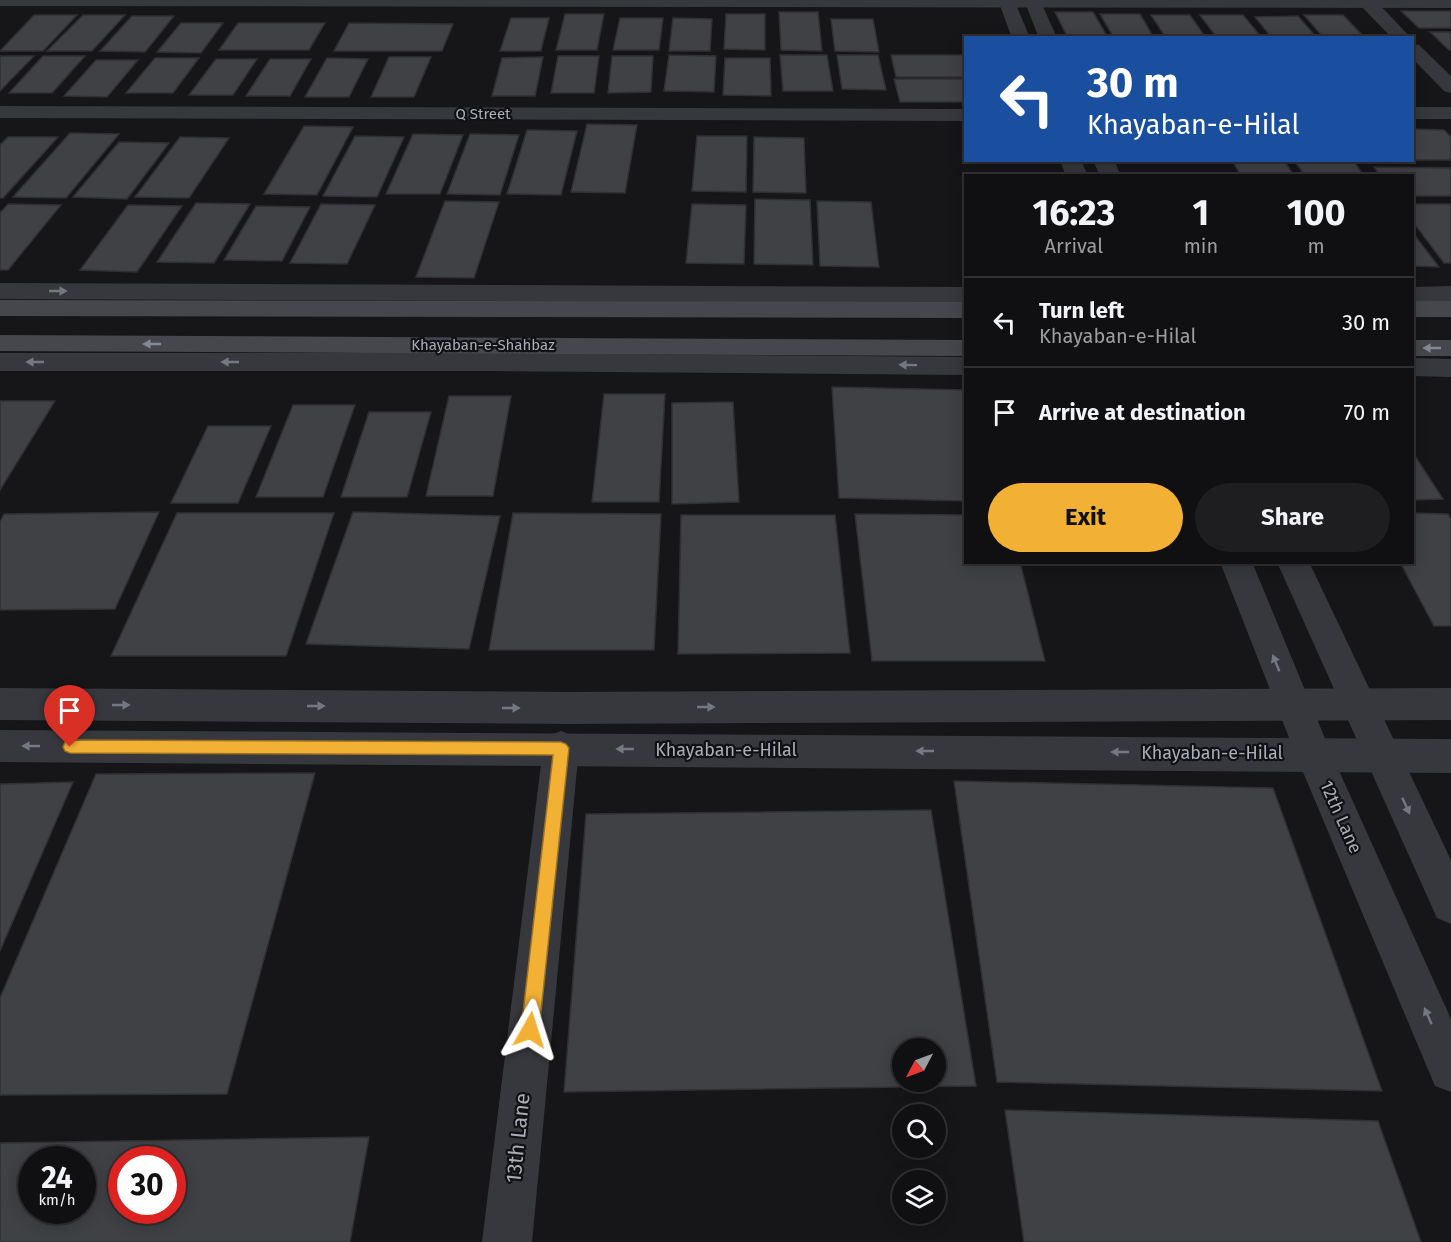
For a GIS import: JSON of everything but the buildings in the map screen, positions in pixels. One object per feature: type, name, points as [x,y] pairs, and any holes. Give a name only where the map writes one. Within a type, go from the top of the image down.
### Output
[{"type":"main road","name":"Khayaban-e-Shahbaz","points":[[0,308],[964,310]]},
{"type":"main road","points":[[1414,309],[1451,309]]},
{"type":"main road","name":"Khayaban-e-Shahbaz","points":[[0,343],[964,348]]},
{"type":"main road","points":[[1414,348],[1451,348]]},
{"type":"street","points":[[1006,0],[1020,36]]},
{"type":"street","points":[[0,1],[1006,0],[1451,3]]},
{"type":"street","points":[[1032,1],[1047,36]]},
{"type":"street","points":[[1367,2],[1400,36]]},
{"type":"street","points":[[1414,50],[1451,87]]},
{"type":"street","name":"Q Street","points":[[0,112],[964,115]]},
{"type":"street","points":[[1414,113],[1451,113]]},
{"type":"street","points":[[0,291],[964,295]]},
{"type":"street","points":[[1414,295],[1451,294]]},
{"type":"street","points":[[0,362],[493,362],[964,366]]},
{"type":"street","points":[[1414,368],[1451,368]]},
{"type":"street","name":"12th Lane","points":[[1237,564],[1313,753],[1451,1070]]},
{"type":"street","points":[[1294,564],[1451,904]]},
{"type":"street","points":[[0,704],[567,708],[1451,704]]},
{"type":"street","name":"Khayaban-e-Hilal","points":[[0,746],[1313,753],[1451,756]]},
{"type":"street","name":"13th Lane","points":[[507,1242],[561,748]]},
{"type":"route","points":[[70,747],[561,748],[530,1030]]}]
